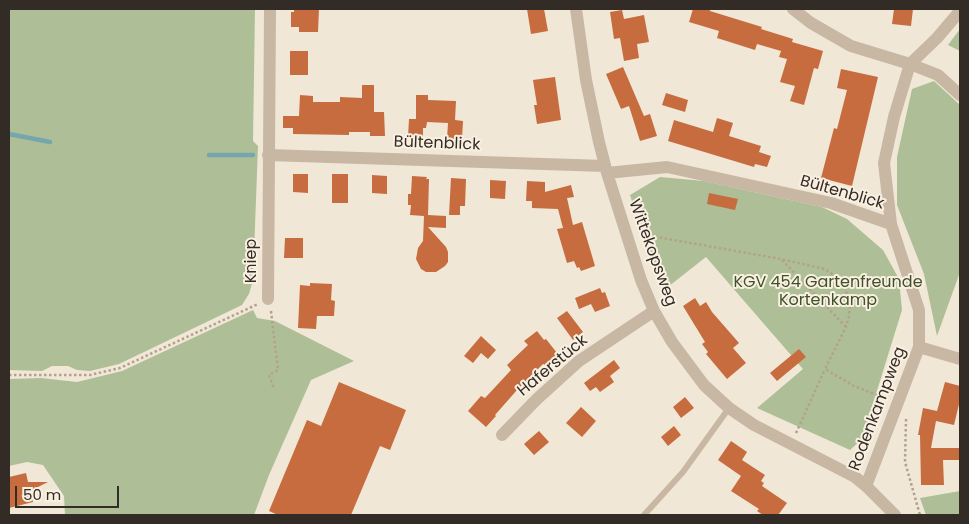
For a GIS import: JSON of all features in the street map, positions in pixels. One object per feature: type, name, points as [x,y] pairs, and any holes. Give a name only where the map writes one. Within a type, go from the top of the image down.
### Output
[{"type":"street","name":"Kniep","points":[[269,304],[268,155],[270,9]]},
{"type":"street","name":"Wittekopsweg","points":[[576,9],[586,80],[606,169],[641,280],[654,311],[672,342],[688,366],[715,396],[729,408],[754,425],[842,469],[866,486],[894,515]]},
{"type":"street","points":[[793,9],[811,23],[851,46],[910,64],[938,75],[960,95]]},
{"type":"street","name":"Rodenkampweg","points":[[866,486],[903,407],[919,347],[920,310],[891,224],[884,163],[894,117],[910,64],[960,12]]},
{"type":"street","name":"Bültenblick","points":[[268,155],[606,169],[667,167],[831,204],[891,224]]},
{"type":"street","name":"Haferstück","points":[[502,435],[537,398],[579,361],[654,311]]},
{"type":"street","points":[[919,347],[960,359]]},
{"type":"lane","points":[[644,515],[683,472],[729,408]]},
{"type":"path","points":[[624,231],[781,259],[825,269],[838,278],[846,291],[850,303],[850,316],[792,444]]},
{"type":"path","points":[[781,259],[846,327]]},
{"type":"path","name":"Kniep","points":[[9,375],[90,375],[120,368],[269,304]]},
{"type":"path","points":[[269,304],[278,370],[268,375],[273,386],[276,384]]},
{"type":"path","points":[[825,369],[854,386],[903,407],[906,420],[905,462],[920,515]]},
{"type":"green space","points":[[9,9],[255,9],[253,141],[258,146],[253,280],[249,294],[242,305],[119,364],[90,371],[77,370],[68,366],[52,366],[42,371],[9,370]]},
{"type":"green space","points":[[960,29],[960,51],[948,45]]},
{"type":"green space","points":[[934,81],[960,105],[960,272],[937,336],[924,274],[897,205],[897,157],[912,89]]},
{"type":"green space","name":"KGV 454 Gartenfreunde Kortenkamp","points":[[660,177],[704,181],[822,207],[847,219],[883,250],[899,279],[902,310],[862,439],[850,450],[757,408],[803,369],[706,257],[664,290],[630,195]]},
{"type":"green space","points":[[253,310],[257,318],[275,321],[354,361],[311,380],[269,475],[254,515],[65,515],[64,496],[43,465],[27,462],[9,466],[9,379],[41,378],[77,382],[122,371]]},
{"type":"green space","points":[[960,491],[960,515],[926,515],[920,498]]},
{"type":"building","points":[[294,9],[319,9],[318,32],[299,32],[299,27],[291,27],[291,12],[294,12]]},
{"type":"building","points":[[527,9],[544,9],[548,31],[531,34]]},
{"type":"building","points":[[693,9],[710,9],[710,11],[793,39],[792,42],[823,51],[818,69],[814,68],[804,105],[790,101],[795,86],[780,82],[787,59],[779,57],[781,51],[757,44],[755,50],[717,38],[719,31],[689,22]]},
{"type":"building","points":[[894,9],[913,9],[911,26],[892,24]]},
{"type":"building","points":[[622,10],[624,19],[644,15],[649,42],[637,44],[639,58],[624,61],[620,38],[614,39],[610,12]]},
{"type":"building","points":[[290,51],[308,51],[308,75],[290,75]]},
{"type":"building","points":[[623,67],[644,116],[650,114],[657,136],[640,141],[629,106],[621,109],[606,74]]},
{"type":"building","points":[[841,69],[878,77],[852,186],[821,178],[834,128],[837,129],[847,90],[837,88]]},
{"type":"building","points":[[555,77],[561,120],[537,124],[534,105],[537,105],[533,80]]},
{"type":"building","points":[[362,85],[374,85],[374,112],[384,112],[385,136],[370,136],[370,132],[349,132],[349,135],[293,134],[293,128],[283,128],[283,116],[299,116],[300,95],[313,96],[313,102],[340,102],[340,97],[362,98]]},
{"type":"building","points":[[666,93],[688,100],[685,112],[662,105]]},
{"type":"building","points":[[416,95],[428,95],[428,100],[456,101],[455,120],[463,121],[462,139],[447,139],[448,123],[427,122],[426,128],[423,128],[423,137],[408,137],[409,119],[416,119]]},
{"type":"building","points":[[717,118],[733,123],[729,136],[761,146],[759,152],[771,156],[767,167],[755,164],[754,167],[668,141],[674,120],[713,132]]},
{"type":"building","points":[[293,174],[308,174],[308,193],[293,192]]},
{"type":"building","points":[[332,174],[348,174],[348,203],[332,203]]},
{"type":"building","points":[[372,175],[387,176],[387,194],[372,193]]},
{"type":"building","points":[[412,176],[427,177],[426,179],[429,179],[428,215],[446,216],[446,228],[428,227],[446,247],[448,252],[448,262],[436,272],[426,272],[421,269],[416,259],[418,248],[423,241],[424,216],[410,215],[411,205],[408,205],[408,194],[411,194]]},
{"type":"building","points":[[451,178],[466,179],[465,206],[460,206],[460,215],[449,215]]},
{"type":"building","points":[[490,180],[506,181],[505,199],[490,198]]},
{"type":"building","points":[[527,181],[545,182],[545,192],[571,185],[574,197],[567,198],[573,225],[582,222],[595,266],[581,271],[579,267],[577,268],[574,261],[567,263],[557,229],[563,228],[558,209],[532,208],[532,201],[526,201]]},
{"type":"building","points":[[709,193],[738,199],[735,210],[707,204]]},
{"type":"building","points":[[285,238],[303,238],[303,258],[284,258]]},
{"type":"building","points":[[310,283],[332,284],[331,300],[335,301],[334,316],[317,316],[316,329],[298,328],[300,285],[310,286]]},
{"type":"building","points":[[600,288],[602,293],[605,292],[610,306],[595,312],[591,304],[579,309],[575,298]]},
{"type":"building","points":[[695,298],[700,306],[706,302],[712,312],[739,343],[733,348],[746,363],[727,379],[706,354],[708,352],[702,344],[705,342],[683,306]]},
{"type":"building","points":[[567,311],[583,332],[573,340],[557,318]]},
{"type":"building","points":[[537,331],[544,340],[546,339],[557,355],[545,365],[543,364],[517,390],[486,427],[468,411],[481,396],[485,398],[511,370],[507,365],[528,345],[524,341]]},
{"type":"building","points":[[481,336],[496,350],[488,359],[481,353],[473,363],[464,356]]},
{"type":"building","points":[[799,349],[806,357],[777,381],[770,373]]},
{"type":"building","points":[[614,360],[620,368],[610,376],[614,382],[600,392],[596,387],[590,391],[584,383]]},
{"type":"building","points":[[339,382],[406,410],[390,450],[380,446],[351,515],[278,515],[269,511],[307,420],[321,426]]},
{"type":"building","points":[[945,382],[960,386],[960,400],[954,425],[936,421],[931,448],[960,448],[960,460],[943,460],[944,485],[921,485],[920,435],[918,435],[923,408],[937,411]]},
{"type":"building","points":[[685,397],[694,408],[681,418],[673,407]]},
{"type":"building","points":[[581,407],[596,421],[582,437],[566,423]]},
{"type":"building","points":[[674,426],[681,435],[668,446],[661,437]]},
{"type":"building","points":[[539,431],[549,442],[534,455],[524,444]]},
{"type":"building","points":[[731,441],[747,452],[742,460],[765,475],[761,481],[764,483],[762,486],[787,503],[778,515],[763,515],[757,511],[759,509],[731,491],[741,476],[718,460]]},
{"type":"building","points":[[26,473],[28,482],[48,482],[30,491],[33,502],[9,508],[9,477]]},
{"type":"waterway","points":[[9,134],[50,142]]},
{"type":"waterway","points":[[209,155],[253,155]]}]
